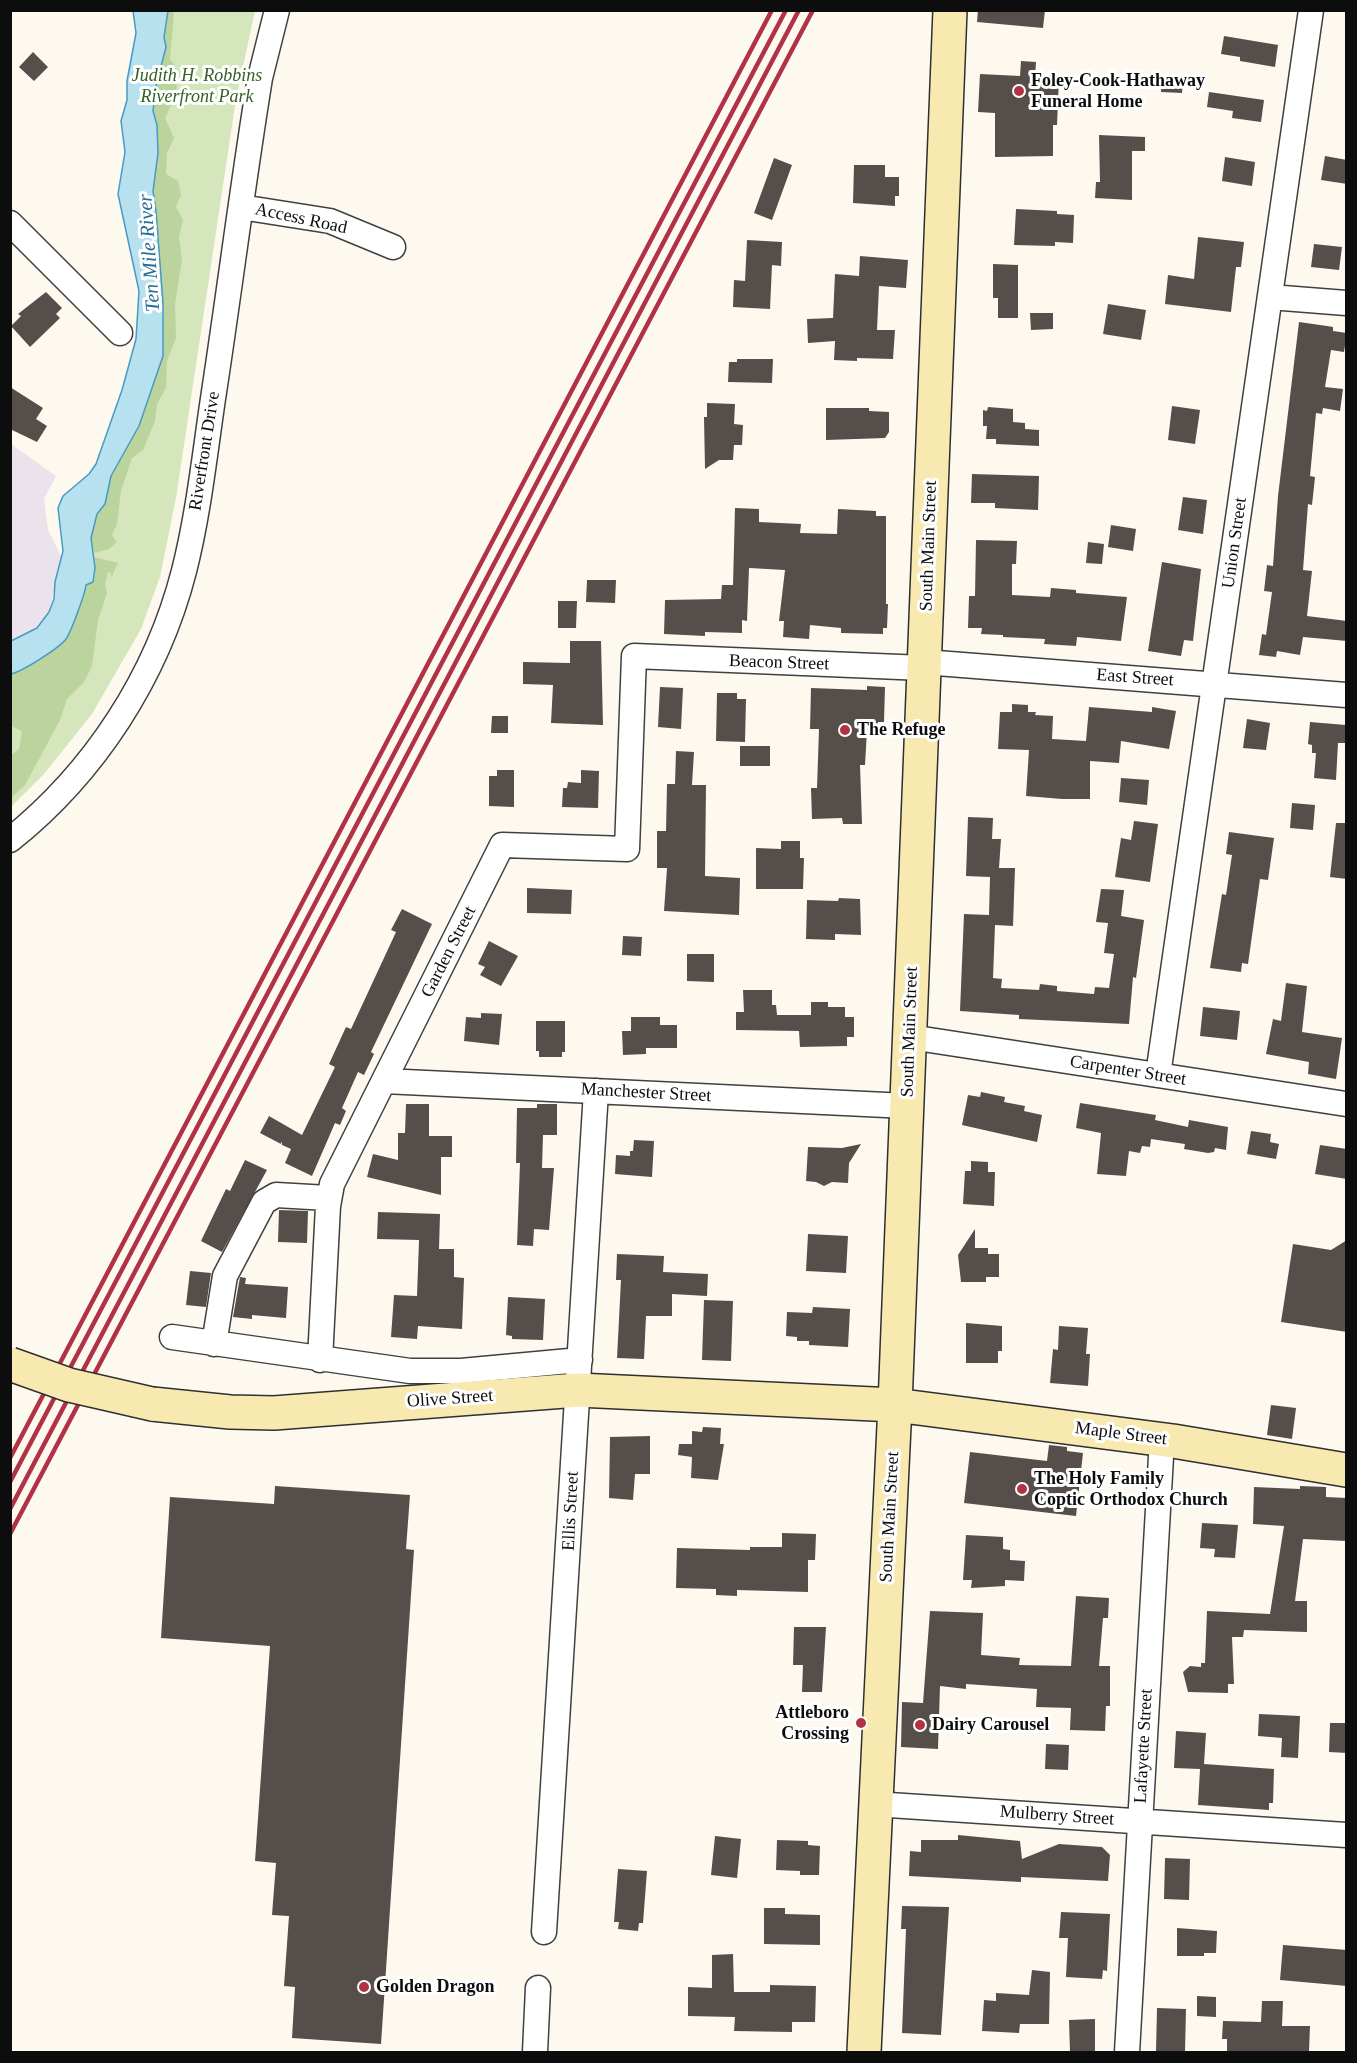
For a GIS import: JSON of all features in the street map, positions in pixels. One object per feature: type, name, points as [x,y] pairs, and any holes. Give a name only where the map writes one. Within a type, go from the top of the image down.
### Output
[{"type":"main road","name":"South Main Street","points":[[864,2052],[874,1804],[895,1405],[950,10]]},
{"type":"main road","name":"Olive Street","points":[[10,1364],[69,1385],[152,1404],[230,1412],[274,1413],[579,1375],[895,1405]]},
{"type":"main road","name":"Maple Street","points":[[895,1405],[1162,1439],[1347,1470]]},
{"type":"street","name":"Riverfront Drive","points":[[10,840],[61,794],[104,742],[146,672],[170,615],[184,570],[195,515],[262,70],[277,10]]},
{"type":"street","name":"Union Street","points":[[1158,1075],[1311,10]]},
{"type":"street","name":"Access Road","points":[[241,207],[330,221],[393,247]]},
{"type":"street","points":[[10,223],[120,333]]},
{"type":"street","points":[[1270,297],[1347,303]]},
{"type":"street","name":"Beacon Street","points":[[634,656],[924,665]]},
{"type":"street","name":"Garden Street","points":[[320,1360],[328,1198],[332,1184],[502,845],[627,849],[634,656]]},
{"type":"street","name":"East Street","points":[[924,665],[1347,695]]},
{"type":"street","name":"Carpenter Street","points":[[909,1037],[1347,1104]]},
{"type":"street","name":"Manchester Street","points":[[384,1081],[907,1106]]},
{"type":"street","name":"Ellis Street","points":[[544,1932],[596,1091]]},
{"type":"street","points":[[214,1344],[225,1276],[264,1202],[276,1195],[328,1198]]},
{"type":"street","name":"Olive Street","points":[[172,1337],[320,1360],[426,1372],[579,1375]]},
{"type":"street","name":"Lafayette Street","points":[[1127,2052],[1162,1439]]},
{"type":"street","name":"Mulberry Street","points":[[874,1804],[1347,1835]]},
{"type":"street","points":[[535,2052],[538,1988]]},
{"type":"shaded area","points":[[11,444],[56,476],[44,499],[48,530],[62,558],[49,612],[37,628],[11,641]]},
{"type":"green space","name":"Judith H. Robbins Riverfront Park","points":[[168,11],[255,11],[236,99],[176,498],[160,577],[141,629],[92,714],[44,774],[11,807],[11,674],[26,669],[95,568],[91,546],[155,387],[156,218]]},
{"type":"green space","points":[[168,11],[174,11],[170,59],[177,72],[177,80],[172,104],[165,118],[174,138],[167,153],[166,174],[178,181],[181,195],[176,207],[183,220],[179,237],[182,259],[175,305],[176,338],[167,361],[166,388],[157,404],[155,421],[143,450],[132,458],[121,491],[117,524],[112,535],[117,542],[109,549],[94,553],[91,538],[97,514],[105,504],[111,476],[139,426],[163,356],[163,303],[153,191],[158,153],[157,125],[153,111],[156,86],[166,47],[164,37]]},
{"type":"green space","points":[[94,557],[118,563],[111,578],[111,573],[108,572],[105,585],[107,593],[98,620],[92,666],[84,682],[67,699],[60,720],[25,785],[11,798],[11,755],[19,749],[22,731],[11,726],[11,674],[42,658],[65,640],[82,596],[95,575]]},
{"type":"water","name":"Ten Mile River","points":[[133,11],[168,11],[164,37],[166,47],[156,86],[153,111],[157,125],[158,153],[153,191],[163,303],[163,356],[139,426],[111,476],[105,504],[97,514],[91,538],[95,568],[93,582],[86,585],[68,635],[48,654],[11,674],[11,641],[37,628],[49,612],[54,599],[55,582],[63,551],[58,508],[63,496],[89,474],[96,464],[122,390],[136,339],[139,291],[118,194],[125,152],[121,121],[127,100],[127,81],[136,33]]},
{"type":"building","points":[[978,10],[1045,10],[1043,28],[977,22]]},
{"type":"building","points":[[1224,36],[1278,45],[1275,67],[1240,61],[1240,57],[1221,54]]},
{"type":"building","points":[[33,52],[48,67],[34,81],[19,67]]},
{"type":"building","points":[[1021,61],[1036,62],[1035,78],[1059,78],[1057,125],[1053,125],[1053,156],[995,157],[995,113],[978,112],[980,74],[1020,76]]},
{"type":"building","points":[[1162,75],[1183,76],[1182,93],[1161,92]]},
{"type":"building","points":[[1209,92],[1264,100],[1261,122],[1232,118],[1233,111],[1207,107]]},
{"type":"building","points":[[1099,135],[1145,137],[1145,151],[1132,151],[1132,200],[1095,198],[1096,182],[1100,182]]},
{"type":"building","points":[[1325,156],[1347,160],[1347,184],[1321,180]]},
{"type":"building","points":[[1225,157],[1255,162],[1252,186],[1222,181]]},
{"type":"building","points":[[774,158],[792,165],[772,220],[754,213]]},
{"type":"building","points":[[854,165],[885,165],[885,177],[899,177],[899,196],[895,196],[895,206],[853,203]]},
{"type":"building","points":[[1016,209],[1057,211],[1057,214],[1074,215],[1073,243],[1055,242],[1055,246],[1014,245]]},
{"type":"building","points":[[1198,237],[1244,242],[1241,267],[1236,267],[1231,312],[1165,304],[1168,275],[1194,279]]},
{"type":"building","points":[[747,240],[782,242],[781,266],[772,265],[770,309],[733,307],[734,280],[745,281]]},
{"type":"building","points":[[1314,244],[1342,247],[1339,270],[1311,267]]},
{"type":"building","points":[[860,256],[908,260],[906,288],[879,286],[877,330],[895,330],[893,359],[834,360],[835,341],[808,343],[807,319],[833,318],[835,274],[859,276]]},
{"type":"building","points":[[993,264],[1018,265],[1018,318],[998,318],[998,298],[993,298]]},
{"type":"building","points":[[46,292],[62,308],[56,314],[60,318],[30,347],[11,326],[21,316],[18,314]]},
{"type":"building","points":[[1108,304],[1146,310],[1141,340],[1103,334]]},
{"type":"building","points":[[1030,313],[1053,313],[1053,329],[1031,330]]},
{"type":"building","points":[[1299,322],[1333,327],[1333,331],[1347,333],[1344,352],[1331,350],[1325,387],[1343,389],[1340,411],[1323,408],[1322,414],[1316,413],[1310,476],[1315,477],[1312,505],[1308,504],[1303,570],[1312,571],[1307,616],[1347,621],[1347,641],[1303,637],[1300,655],[1277,651],[1276,657],[1259,655],[1262,634],[1266,635],[1272,592],[1264,591],[1267,565],[1273,566],[1278,496]]},
{"type":"building","points":[[737,359],[773,359],[772,383],[728,382],[729,362],[737,362]]},
{"type":"building","points":[[10,387],[43,408],[36,419],[47,426],[37,442],[10,429]]},
{"type":"building","points":[[707,403],[735,404],[734,424],[743,425],[742,445],[734,445],[733,460],[719,460],[705,469],[704,417],[707,417]]},
{"type":"building","points":[[1172,406],[1200,410],[1195,444],[1168,440]]},
{"type":"building","points":[[988,407],[1013,409],[1013,422],[1025,423],[1025,429],[1039,430],[1039,446],[996,444],[996,439],[986,439],[987,426],[983,426],[983,410],[987,411]]},
{"type":"building","points":[[826,408],[869,408],[869,411],[889,412],[889,432],[885,438],[826,440]]},
{"type":"building","points":[[972,474],[1039,476],[1038,510],[995,508],[995,503],[971,503]]},
{"type":"building","points":[[1183,497],[1207,500],[1203,534],[1178,530]]},
{"type":"building","points":[[735,508],[759,509],[759,522],[801,524],[800,533],[837,534],[838,509],[876,511],[876,516],[886,516],[886,604],[888,604],[887,628],[883,628],[883,634],[841,633],[841,628],[810,625],[809,639],[783,637],[784,621],[779,621],[785,570],[749,568],[747,621],[742,620],[742,633],[705,632],[705,636],[664,634],[665,600],[721,599],[722,585],[733,585]]},
{"type":"building","points":[[1111,525],[1136,529],[1133,551],[1108,547]]},
{"type":"building","points":[[976,540],[1017,541],[1016,564],[1012,564],[1012,595],[1050,597],[1051,588],[1076,590],[1076,593],[1127,597],[1121,641],[1077,637],[1076,646],[1044,644],[1045,639],[981,634],[982,628],[968,628],[969,596],[975,596]]},
{"type":"building","points":[[1088,542],[1104,544],[1102,564],[1086,563]]},
{"type":"building","points":[[1162,562],[1201,569],[1193,641],[1184,640],[1181,656],[1148,651]]},
{"type":"building","points":[[587,580],[616,580],[615,603],[586,602]]},
{"type":"building","points":[[558,601],[577,601],[576,628],[558,628]]},
{"type":"building","points":[[570,641],[601,641],[603,725],[551,723],[553,685],[523,684],[523,662],[570,663]]},
{"type":"building","name":"The Refuge","points":[[867,686],[885,687],[884,722],[878,722],[878,731],[867,730],[865,765],[860,765],[862,824],[843,824],[842,818],[812,819],[811,788],[817,788],[819,729],[810,729],[811,688],[867,690]]},
{"type":"building","points":[[660,687],[683,688],[681,729],[658,727]]},
{"type":"building","points":[[717,693],[737,693],[737,699],[746,699],[745,742],[716,741]]},
{"type":"building","points":[[1012,704],[1028,705],[1028,712],[1036,712],[1035,715],[1053,716],[1052,739],[1086,741],[1089,707],[1152,712],[1152,707],[1176,711],[1169,749],[1121,741],[1119,763],[1090,761],[1090,799],[1062,799],[1026,796],[1029,750],[998,749],[1000,712],[1012,712]]},
{"type":"building","points":[[492,716],[508,716],[508,733],[491,733]]},
{"type":"building","points":[[1247,719],[1270,723],[1266,750],[1243,748]]},
{"type":"building","points":[[1310,722],[1346,725],[1345,743],[1338,743],[1336,780],[1314,778],[1316,753],[1312,753],[1312,745],[1308,744]]},
{"type":"building","points":[[740,746],[770,746],[770,766],[740,766]]},
{"type":"building","points":[[676,751],[694,752],[692,785],[706,785],[705,876],[740,878],[739,915],[664,911],[667,868],[657,868],[657,831],[666,831],[667,784],[675,784]]},
{"type":"building","points":[[497,770],[514,770],[514,807],[489,806],[489,776],[497,776]]},
{"type":"building","points":[[581,770],[599,771],[598,808],[562,807],[563,788],[567,788],[568,782],[581,783]]},
{"type":"building","points":[[1121,778],[1149,780],[1147,805],[1119,802]]},
{"type":"building","points":[[1292,803],[1315,805],[1313,830],[1290,828]]},
{"type":"building","points":[[968,817],[993,818],[992,839],[1001,839],[999,868],[1015,868],[1013,926],[995,925],[993,978],[1002,979],[1001,988],[1039,990],[1040,984],[1057,986],[1057,991],[1094,994],[1095,987],[1109,988],[1114,954],[1104,953],[1108,923],[1096,922],[1101,889],[1124,890],[1121,916],[1144,920],[1136,978],[1133,977],[1129,1024],[1019,1019],[1019,1015],[960,1011],[964,914],[989,915],[990,877],[966,876]]},
{"type":"building","points":[[1134,821],[1158,824],[1150,882],[1115,877],[1121,838],[1131,840]]},
{"type":"building","points":[[1336,823],[1347,823],[1347,879],[1330,877]]},
{"type":"building","points":[[1229,832],[1274,838],[1268,880],[1260,879],[1248,964],[1242,963],[1241,972],[1210,968],[1222,894],[1226,895],[1232,855],[1226,854]]},
{"type":"building","points":[[781,841],[800,841],[800,858],[804,858],[803,889],[756,889],[756,848],[781,849]]},
{"type":"building","points":[[527,888],[572,890],[571,914],[527,913]]},
{"type":"building","points":[[839,898],[860,899],[861,935],[835,934],[835,940],[806,939],[807,900],[838,901]]},
{"type":"building","points":[[402,909],[432,924],[371,1052],[374,1054],[364,1075],[358,1072],[342,1108],[346,1111],[340,1125],[335,1123],[312,1176],[285,1163],[291,1149],[282,1145],[282,1141],[281,1144],[260,1133],[269,1116],[302,1135],[335,1067],[329,1064],[346,1027],[351,1029],[396,932],[391,930]]},
{"type":"building","points":[[623,936],[642,937],[641,956],[622,955]]},
{"type":"building","points":[[489,941],[518,956],[501,986],[480,975],[485,967],[478,964]]},
{"type":"building","points":[[687,954],[714,954],[714,982],[687,981]]},
{"type":"building","points":[[1286,983],[1307,986],[1302,1032],[1342,1038],[1336,1079],[1308,1074],[1309,1062],[1266,1054],[1273,1019],[1281,1021]]},
{"type":"building","points":[[743,990],[772,990],[772,1005],[776,1005],[777,1015],[811,1015],[811,1002],[828,1002],[828,1007],[845,1007],[845,1017],[854,1017],[854,1037],[847,1037],[847,1046],[800,1047],[799,1031],[736,1030],[736,1012],[744,1012]]},
{"type":"building","points":[[1203,1007],[1240,1011],[1237,1040],[1200,1036]]},
{"type":"building","points":[[481,1013],[502,1014],[499,1045],[464,1041],[466,1017],[481,1018]]},
{"type":"building","points":[[631,1017],[660,1017],[660,1025],[677,1025],[677,1048],[646,1048],[646,1054],[623,1055],[622,1031],[631,1031]]},
{"type":"building","points":[[536,1021],[565,1021],[565,1052],[562,1052],[562,1057],[539,1057],[539,1051],[536,1051]]},
{"type":"building","points":[[981,1092],[1005,1097],[1004,1102],[1025,1106],[1024,1111],[1042,1115],[1037,1142],[962,1125],[968,1095],[980,1097]]},
{"type":"building","points":[[1080,1103],[1156,1115],[1155,1120],[1188,1127],[1189,1120],[1228,1127],[1226,1150],[1215,1148],[1214,1152],[1208,1153],[1184,1149],[1185,1144],[1151,1139],[1150,1147],[1142,1146],[1140,1153],[1129,1151],[1126,1176],[1097,1174],[1101,1133],[1076,1128]]},
{"type":"building","points":[[406,1104],[429,1104],[429,1136],[452,1136],[452,1157],[441,1157],[441,1195],[367,1177],[373,1154],[398,1160],[398,1133],[405,1133]]},
{"type":"building","points":[[537,1104],[557,1104],[557,1135],[543,1135],[542,1168],[554,1168],[549,1230],[534,1229],[533,1246],[517,1245],[520,1163],[516,1163],[517,1108],[537,1108]]},
{"type":"building","points":[[1251,1131],[1271,1134],[1270,1142],[1279,1144],[1276,1159],[1247,1154]]},
{"type":"building","points":[[634,1140],[654,1141],[652,1177],[615,1174],[616,1155],[630,1156]]},
{"type":"building","points":[[861,1144],[849,1163],[848,1183],[832,1182],[824,1186],[806,1181],[808,1147],[842,1148]]},
{"type":"building","points":[[1320,1145],[1347,1149],[1347,1179],[1315,1174]]},
{"type":"building","points":[[245,1160],[267,1170],[222,1252],[201,1241],[226,1189],[230,1191]]},
{"type":"building","points":[[971,1161],[988,1162],[988,1172],[995,1172],[994,1206],[963,1204],[965,1171],[971,1171]]},
{"type":"building","points":[[279,1210],[308,1211],[307,1243],[278,1242]]},
{"type":"building","points":[[378,1212],[440,1214],[439,1249],[454,1249],[454,1277],[464,1278],[462,1329],[418,1326],[417,1339],[391,1337],[394,1295],[417,1296],[419,1240],[377,1239]]},
{"type":"building","points":[[975,1229],[975,1248],[988,1248],[988,1254],[999,1254],[999,1277],[986,1277],[986,1282],[961,1282],[958,1255]]},
{"type":"building","points":[[808,1234],[848,1236],[846,1273],[806,1271]]},
{"type":"building","points":[[1347,1240],[1347,1332],[1281,1322],[1293,1244],[1331,1250]]},
{"type":"building","points":[[617,1254],[664,1256],[663,1272],[708,1274],[707,1296],[672,1294],[672,1316],[646,1316],[644,1359],[617,1358],[621,1280],[616,1280]]},
{"type":"building","points":[[190,1271],[211,1273],[206,1307],[186,1305]]},
{"type":"building","points":[[240,1277],[246,1278],[245,1284],[288,1287],[286,1318],[252,1315],[252,1319],[233,1317]]},
{"type":"building","points":[[508,1297],[545,1299],[543,1340],[512,1339],[512,1336],[506,1335]]},
{"type":"building","points":[[704,1300],[733,1301],[731,1361],[702,1360]]},
{"type":"building","points":[[813,1307],[850,1309],[848,1347],[809,1345],[809,1341],[797,1341],[797,1337],[786,1336],[787,1312],[812,1313]]},
{"type":"building","points":[[966,1323],[1002,1326],[1002,1351],[998,1351],[998,1363],[966,1363]]},
{"type":"building","points":[[1059,1326],[1088,1328],[1086,1354],[1090,1354],[1088,1386],[1050,1383],[1053,1349],[1058,1350]]},
{"type":"building","points":[[1271,1405],[1296,1408],[1292,1439],[1267,1435]]},
{"type":"building","points":[[703,1427],[721,1428],[720,1444],[724,1444],[718,1480],[691,1478],[692,1457],[678,1455],[679,1444],[692,1444],[692,1431],[702,1432]]},
{"type":"building","points":[[650,1436],[650,1474],[635,1474],[633,1500],[609,1498],[610,1437]]},
{"type":"building","name":"The Holy Family Coptic Orthodox Church","points":[[1049,1445],[1067,1447],[1067,1451],[1083,1453],[1076,1516],[964,1503],[970,1452],[1047,1461]]},
{"type":"building","points":[[275,1486],[410,1495],[406,1549],[414,1550],[381,2044],[292,2038],[295,1987],[284,1986],[289,1916],[272,1915],[276,1863],[255,1861],[270,1646],[161,1638],[170,1497],[274,1504]]},
{"type":"building","points":[[1300,1486],[1326,1487],[1326,1497],[1347,1498],[1347,1541],[1303,1539],[1295,1601],[1307,1601],[1307,1632],[1244,1630],[1243,1637],[1232,1637],[1234,1684],[1228,1684],[1228,1693],[1188,1692],[1183,1672],[1190,1666],[1201,1667],[1201,1663],[1205,1663],[1207,1611],[1270,1614],[1284,1526],[1253,1524],[1254,1487],[1300,1489]]},
{"type":"building","points":[[1202,1523],[1238,1525],[1235,1558],[1214,1557],[1215,1549],[1200,1548]]},
{"type":"building","points":[[782,1533],[816,1534],[815,1560],[808,1560],[808,1592],[737,1590],[737,1596],[716,1595],[716,1589],[676,1588],[677,1548],[750,1550],[750,1547],[782,1547]]},
{"type":"building","points":[[966,1535],[1003,1537],[1003,1549],[1010,1550],[1010,1560],[1025,1561],[1024,1581],[1005,1580],[1005,1586],[971,1588],[972,1580],[963,1580]]},
{"type":"building","points":[[1076,1596],[1109,1598],[1108,1618],[1103,1618],[1099,1666],[1110,1666],[1110,1706],[1106,1706],[1105,1731],[1070,1730],[1071,1708],[1036,1707],[1037,1689],[966,1684],[966,1689],[940,1686],[938,1749],[901,1747],[902,1702],[923,1703],[930,1611],[983,1613],[981,1655],[1020,1658],[1019,1665],[1071,1666]]},
{"type":"building","points":[[794,1627],[826,1627],[822,1692],[802,1692],[803,1665],[793,1665]]},
{"type":"building","points":[[1259,1714],[1300,1716],[1298,1758],[1281,1757],[1282,1738],[1258,1736]]},
{"type":"building","points":[[1330,1723],[1347,1723],[1347,1753],[1329,1752]]},
{"type":"building","points":[[1176,1731],[1206,1733],[1204,1764],[1274,1769],[1273,1803],[1269,1803],[1269,1810],[1198,1805],[1200,1769],[1174,1768]]},
{"type":"building","points":[[1046,1744],[1069,1745],[1068,1770],[1045,1769]]},
{"type":"building","points":[[958,1835],[1020,1841],[1022,1859],[1059,1844],[1102,1847],[1110,1855],[1108,1881],[1021,1877],[1021,1882],[909,1876],[910,1851],[921,1852],[921,1840],[958,1840]]},
{"type":"building","points":[[715,1836],[741,1839],[737,1878],[711,1875]]},
{"type":"building","points":[[777,1840],[808,1841],[808,1845],[820,1846],[819,1875],[800,1875],[800,1871],[776,1870]]},
{"type":"building","points":[[1165,1858],[1190,1859],[1189,1900],[1164,1899]]},
{"type":"building","points":[[618,1869],[647,1871],[643,1923],[639,1923],[638,1931],[618,1929],[619,1922],[614,1922]]},
{"type":"building","points":[[902,1906],[949,1907],[941,2035],[902,2033],[906,1929],[901,1929]]},
{"type":"building","points":[[764,1908],[785,1908],[785,1914],[820,1915],[820,1945],[764,1944]]},
{"type":"building","points":[[1061,1912],[1110,1914],[1107,1971],[1103,1970],[1102,1979],[1066,1977],[1068,1938],[1059,1938]]},
{"type":"building","points":[[1177,1928],[1217,1931],[1216,1953],[1204,1953],[1204,1956],[1177,1956]]},
{"type":"building","points":[[1283,1945],[1347,1950],[1347,1986],[1280,1980]]},
{"type":"building","points":[[733,1954],[734,1992],[770,1992],[770,1985],[816,1986],[815,2022],[792,2022],[792,2032],[734,2031],[735,2017],[688,2016],[688,1987],[712,1988],[712,1955]]},
{"type":"building","points":[[1032,1970],[1050,1972],[1049,2024],[1020,2024],[1019,2033],[982,2031],[984,2000],[996,2001],[996,1993],[1029,1995]]},
{"type":"building","points":[[1197,1996],[1216,1997],[1216,2017],[1197,2016]]},
{"type":"building","points":[[1262,2001],[1283,2001],[1282,2026],[1310,2026],[1309,2052],[1227,2052],[1227,2039],[1222,2039],[1223,2021],[1261,2022]]},
{"type":"building","points":[[1157,2008],[1186,2009],[1185,2052],[1156,2052]]},
{"type":"building","points":[[1095,2019],[1095,2051],[1070,2052],[1069,2020]]},
{"type":"railway","points":[[10,1458],[772,10]]},
{"type":"railway","points":[[10,1482],[786,10]]},
{"type":"railway","points":[[10,1509],[799,10]]},
{"type":"railway","points":[[10,1534],[813,10]]},
{"type":"place","name":"Foley-Cook-Hathaway Funeral Home","points":[[1019,91]]},
{"type":"place","name":"The Refuge","points":[[845,730]]},
{"type":"place","name":"The Holy Family Coptic Orthodox Church","points":[[1022,1489]]},
{"type":"place","name":"Attleboro Crossing","points":[[861,1723]]},
{"type":"place","name":"Dairy Carousel","points":[[920,1725]]},
{"type":"place","name":"Golden Dragon","points":[[364,1987]]}]
